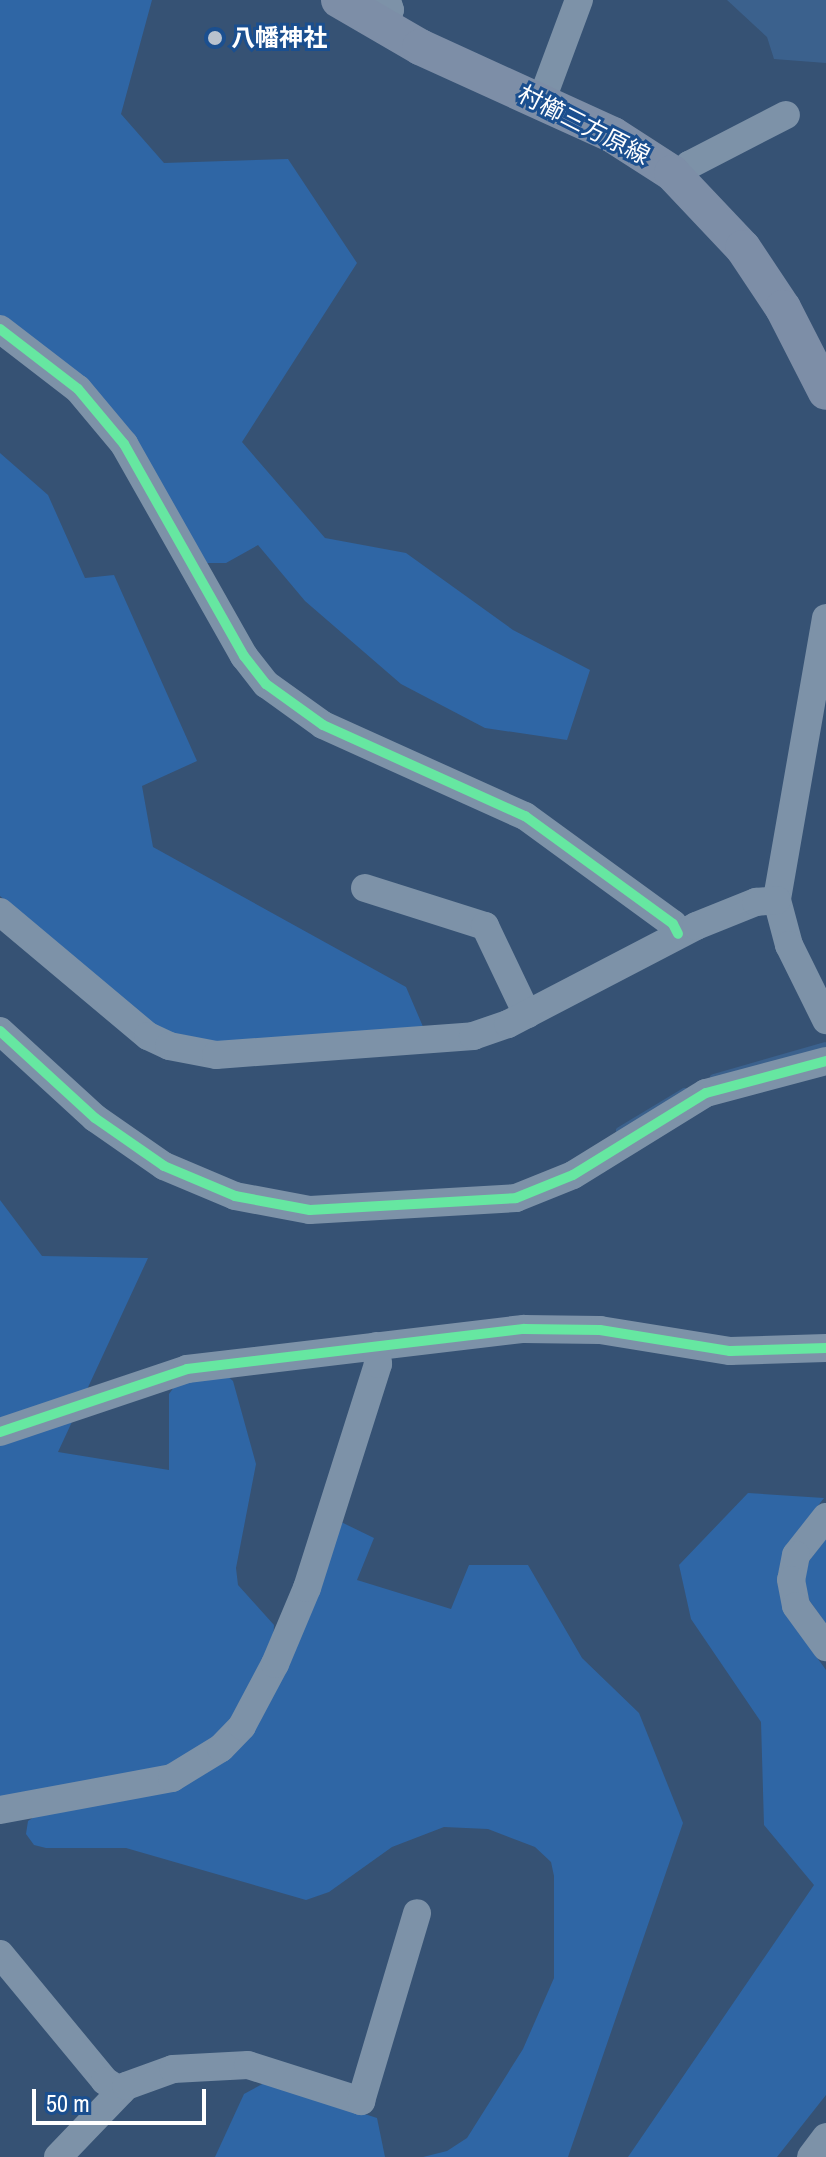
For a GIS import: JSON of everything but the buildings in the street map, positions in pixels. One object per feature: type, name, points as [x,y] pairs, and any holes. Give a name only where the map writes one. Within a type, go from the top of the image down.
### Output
[{"type":"main road","name":"村櫛三方原線","points":[[339,0],[386,14],[541,102],[613,135],[677,178],[743,248],[783,308],[826,392]]},
{"type":"street","points":[[541,102],[579,0]]},
{"type":"street","points":[[677,178],[689,165],[786,115]]},
{"type":"street","points":[[0,329],[51,365],[102,415],[182,541],[244,656],[266,684],[323,725],[525,816],[673,924],[678,934]]},
{"type":"street","points":[[826,618],[777,900],[789,945],[826,1020]]},
{"type":"street","points":[[365,888],[485,926],[527,1014]]},
{"type":"street","points":[[0,912],[128,1022],[148,1036],[193,1053],[455,1039],[491,1031],[678,934],[756,902],[777,900]]},
{"type":"street","points":[[0,1031],[95,1118],[164,1166],[235,1196],[310,1210],[516,1198],[573,1175],[706,1093],[826,1061]]},
{"type":"street","points":[[0,1432],[187,1369],[549,1328],[624,1333],[730,1351],[826,1348]]},
{"type":"street","points":[[0,1810],[172,1778],[210,1757],[242,1726],[275,1664],[307,1588],[378,1364],[376,1346]]},
{"type":"street","points":[[826,1517],[796,1555],[791,1580],[796,1606],[826,1647]]},
{"type":"street","points":[[58,2157],[121,2091],[173,2069],[248,2065],[361,2101],[417,1913]]},
{"type":"street","points":[[0,1954],[105,2081],[121,2091]]},
{"type":"street","points":[[811,2157],[826,2137]]},
{"type":"shaded area","points":[[0,0],[152,0],[121,114],[164,163],[288,159],[357,263],[242,442],[325,538],[406,553],[513,630],[590,670],[567,740],[485,728],[401,684],[305,601],[258,545],[226,563],[207,563],[131,439],[0,333]]},
{"type":"shaded area","points":[[727,0],[826,0],[826,63],[774,59],[767,37]]},
{"type":"shaded area","points":[[0,453],[48,495],[85,578],[114,575],[197,761],[142,786],[153,847],[406,987],[424,1029],[216,1043],[173,1035],[136,1013],[0,896]]},
{"type":"shaded area","points":[[0,1200],[42,1256],[148,1258],[58,1452],[169,1470],[169,1394],[177,1383],[225,1374],[233,1381],[256,1464],[236,1568],[238,1585],[274,1625],[273,1643],[248,1696],[214,1740],[168,1768],[0,1799]]},
{"type":"shaded area","points":[[748,1493],[824,1498],[784,1549],[777,1580],[784,1612],[826,1670],[826,2095],[777,2157],[628,2157],[814,1885],[764,1825],[761,1722],[691,1619],[679,1565]]},
{"type":"shaded area","points":[[339,1521],[374,1538],[357,1580],[451,1609],[469,1565],[528,1565],[582,1658],[639,1713],[683,1823],[568,2157],[423,2157],[447,2151],[467,2138],[523,2049],[554,1978],[554,1876],[551,1862],[535,1847],[488,1829],[444,1827],[392,1847],[329,1892],[306,1900],[126,1848],[46,1848],[34,1845],[26,1834],[28,1821],[39,1814],[203,1774]]},
{"type":"shaded area","points":[[826,1538],[826,1624],[809,1600],[804,1580],[809,1561]]},
{"type":"shaded area","points":[[266,2082],[377,2118],[385,2157],[215,2157],[244,2094]]},
{"type":"waterway","points":[[713,1077],[825,1045]]},
{"type":"waterway","points":[[619,1130],[684,1091]]},
{"type":"cycle path","points":[[0,329],[78,389],[124,444],[244,656],[266,684],[323,725],[525,816],[673,924],[678,934]]},
{"type":"cycle path","points":[[0,1031],[95,1118],[164,1166],[235,1196],[310,1210],[516,1198],[573,1175],[706,1093],[826,1061]]},
{"type":"cycle path","points":[[0,1432],[187,1369],[524,1329],[600,1330],[730,1351],[826,1348]]},
{"type":"place","name":"八幡神社","points":[[215,38]]}]
